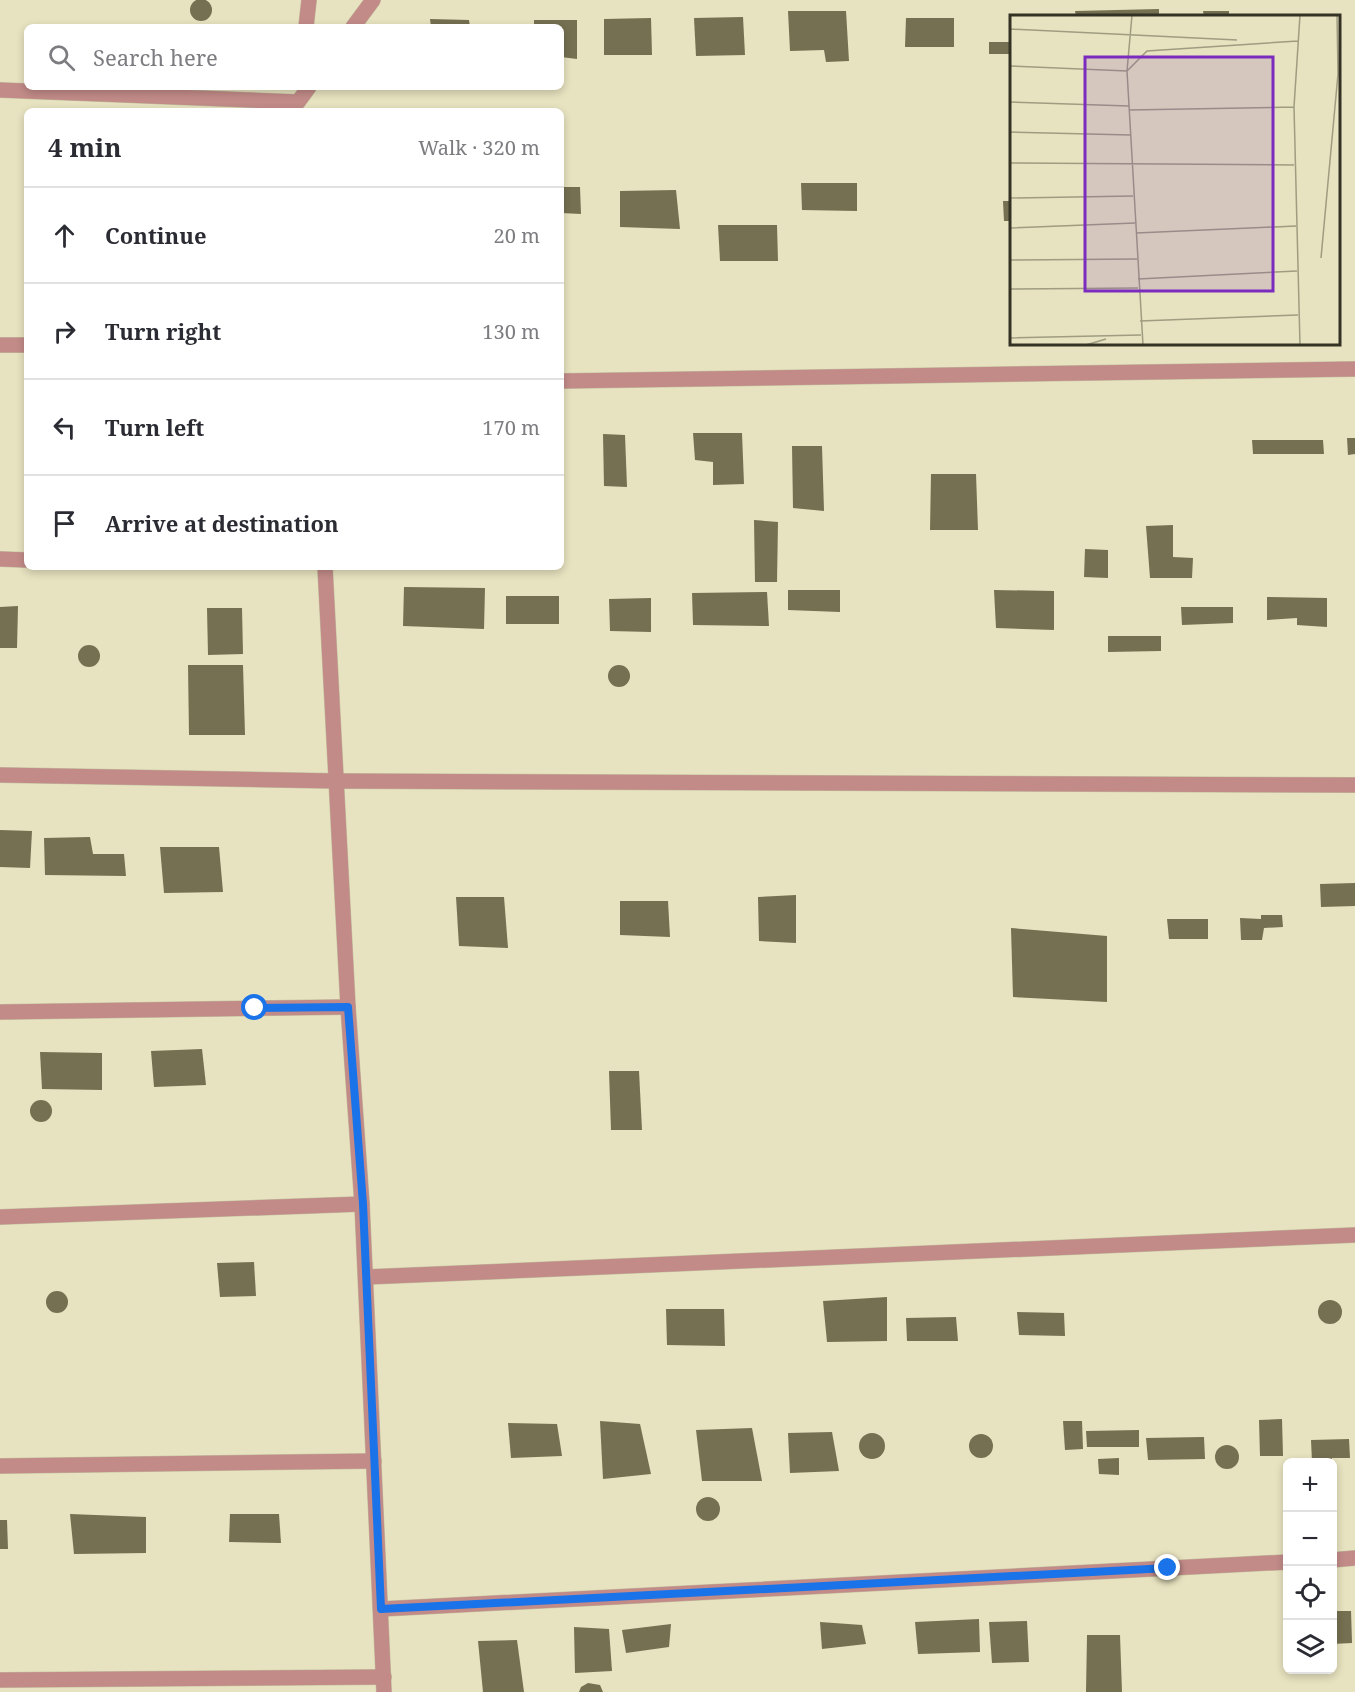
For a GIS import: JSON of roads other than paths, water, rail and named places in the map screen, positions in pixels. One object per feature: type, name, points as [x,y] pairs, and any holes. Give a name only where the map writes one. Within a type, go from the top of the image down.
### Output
[{"type":"street","points":[[306,24],[309,0]]},
{"type":"street","points":[[355,24],[373,0]]},
{"type":"street","points":[[0,90],[299,100]]},
{"type":"street","points":[[0,345],[24,345]]},
{"type":"street","points":[[564,381],[1355,369]]},
{"type":"street","points":[[0,559],[24,560]]},
{"type":"street","points":[[0,1680],[384,1684],[363,1204],[348,1007],[325,570]]},
{"type":"street","points":[[0,776],[336,781],[1355,785]]},
{"type":"street","points":[[0,1012],[348,1007]]},
{"type":"street","points":[[0,1217],[363,1204]]},
{"type":"street","points":[[366,1277],[1355,1235]]},
{"type":"street","points":[[0,1466],[374,1461]]},
{"type":"street","points":[[1337,1560],[1355,1558]]},
{"type":"street","points":[[381,1609],[1283,1562]]}]
